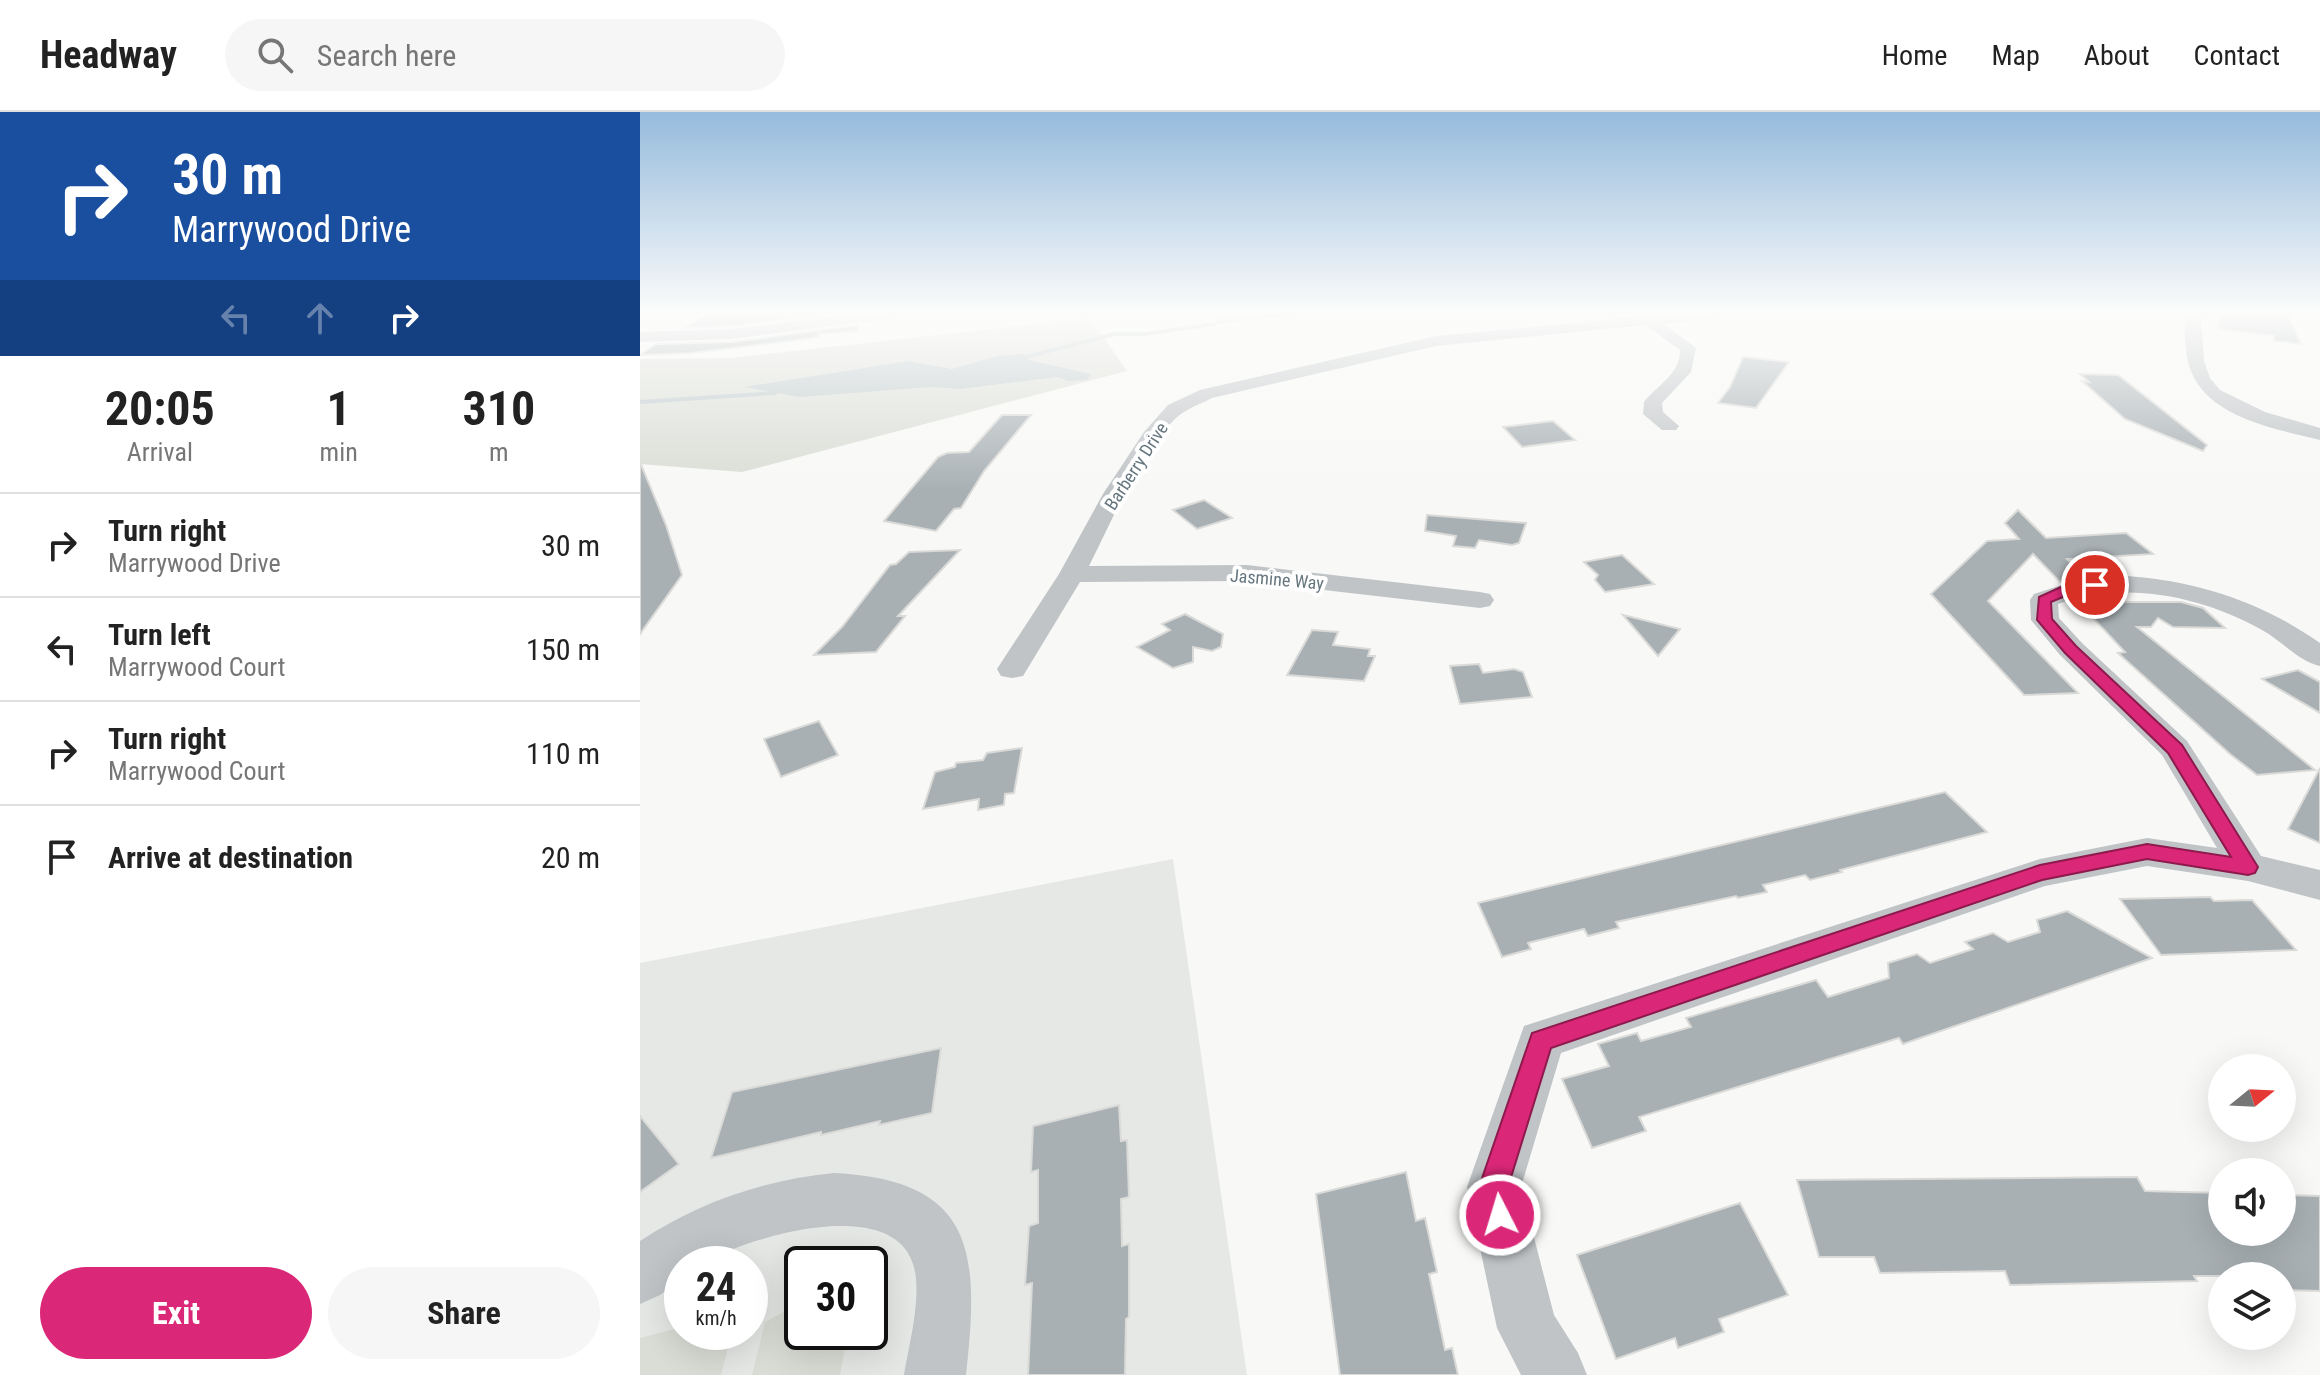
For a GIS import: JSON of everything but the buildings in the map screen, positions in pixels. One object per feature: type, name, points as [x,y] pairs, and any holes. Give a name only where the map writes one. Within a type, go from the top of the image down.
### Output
[{"type":"street","name":"Barberry Drive","points":[[1012,669],[1072,574],[1114,494],[1151,436],[1175,409],[1206,394],[1297,373]]},
{"type":"street","points":[[1669,426],[1653,414],[1653,402],[1681,373]]},
{"type":"street","points":[[2201,373],[2204,384],[2211,391],[2259,415],[2320,434]]},
{"type":"street","name":"Jasmine Way","points":[[1072,574],[1247,573],[1480,600]]},
{"type":"street","points":[[2248,867],[2175,749],[2045,620],[2044,600],[2066,590],[2095,585],[2171,588],[2221,602],[2266,621],[2320,657]]},
{"type":"street","points":[[1556,1375],[1527,1328],[1494,1187],[1541,1040],[2040,873],[2147,852],[2248,867],[2320,885]]},
{"type":"street","points":[[640,1275],[708,1232],[778,1207],[849,1200],[898,1208],[928,1232],[939,1251],[944,1270],[935,1375]]},
{"type":"shaded area","points":[[640,373],[1120,373],[742,472],[640,464]]},
{"type":"shaded area","points":[[833,373],[1091,374],[1087,380],[1068,381],[1057,377],[960,389],[931,387],[800,397],[744,387]]},
{"type":"shaded area","points":[[1173,859],[1247,1375],[640,1375],[640,963]]},
{"type":"shaded area","points":[[784,1312],[784,1350],[845,1350],[840,1375],[752,1375],[758,1350],[768,1350],[768,1320]]},
{"type":"shaded area","points":[[664,1332],[664,1350],[727,1350],[721,1375],[640,1375],[640,1338]]},
{"type":"waterway","points":[[640,402],[775,393]]},
{"type":"route","points":[[1500,1215],[1494,1187],[1541,1040],[2040,873],[2147,852],[2248,867],[2175,749],[2045,620],[2044,600],[2066,590],[2095,585]]}]
